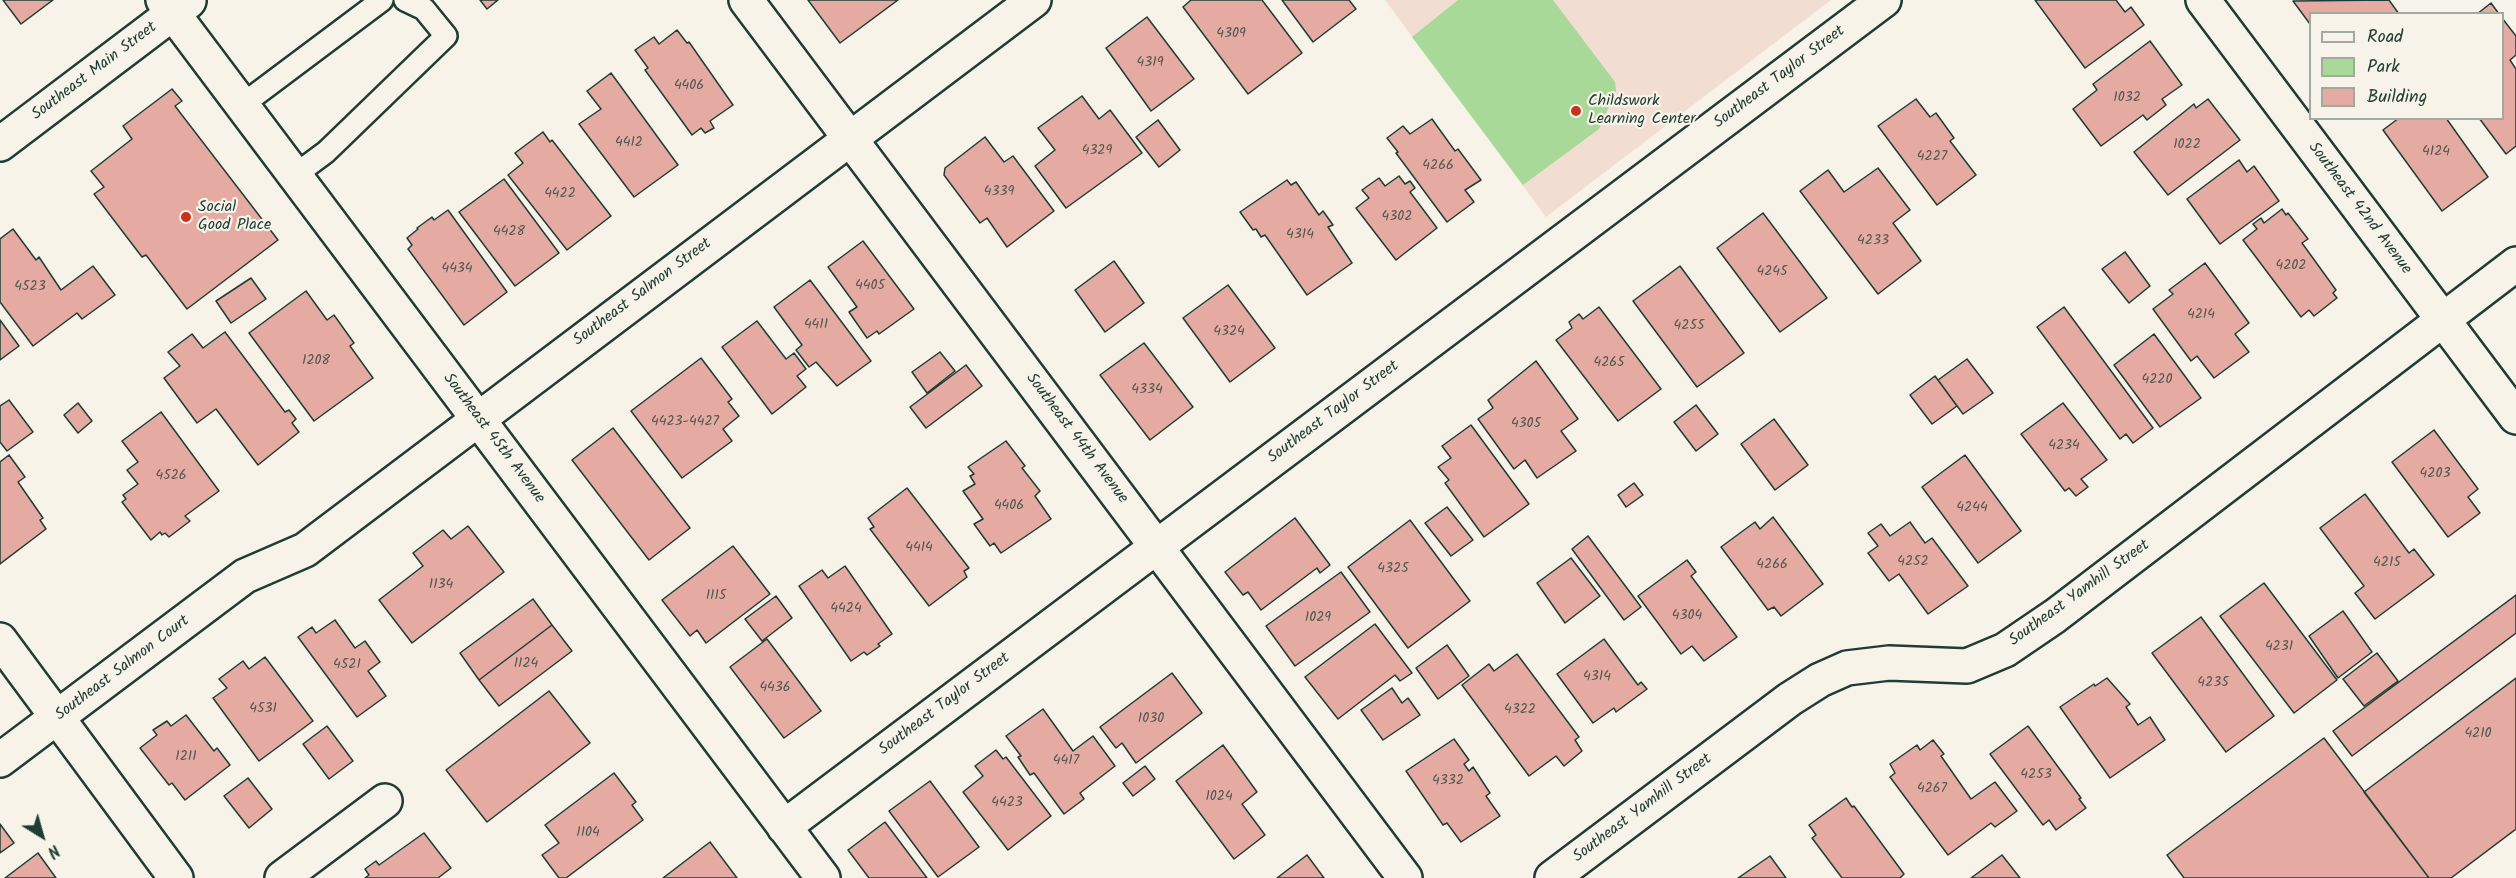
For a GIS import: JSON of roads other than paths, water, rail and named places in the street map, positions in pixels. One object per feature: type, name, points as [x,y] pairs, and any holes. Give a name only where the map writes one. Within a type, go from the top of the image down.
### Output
[{"type":"street","name":"Southeast 44th Avenue","points":[[746,0],[1405,878]]},
{"type":"street","name":"Southeast Salmon Street","points":[[245,576],[305,550],[1034,0]]},
{"type":"street","name":"Southeast Taylor Street","points":[[784,827],[1884,0]]},
{"type":"street","name":"Southeast 42nd Avenue","points":[[2203,0],[2516,417]]},
{"type":"street","name":"Southeast 45th Avenue","points":[[175,4],[242,105],[784,827],[816,876]]},
{"type":"street","name":"Southeast Main Street","points":[[0,144],[175,4]]},
{"type":"street","name":"Southeast Yamhill Street","points":[[1552,878],[1790,699],[1820,680],[1847,668],[1889,663],[1967,666],[2005,650],[2055,616],[2516,264]]},
{"type":"street","name":"Southeast Salmon Court","points":[[0,760],[245,576]]},
{"type":"street","points":[[0,640],[176,878]]},
{"type":"street","points":[[282,878],[385,801]]},
{"type":"lane","points":[[242,105],[382,0]]},
{"type":"lane","points":[[295,175],[326,153],[446,36],[416,3]]},
{"type":"place","name":"Childswork Learning Center","points":[[1576,111]]},
{"type":"place","name":"Social Good Place","points":[[186,217]]}]
